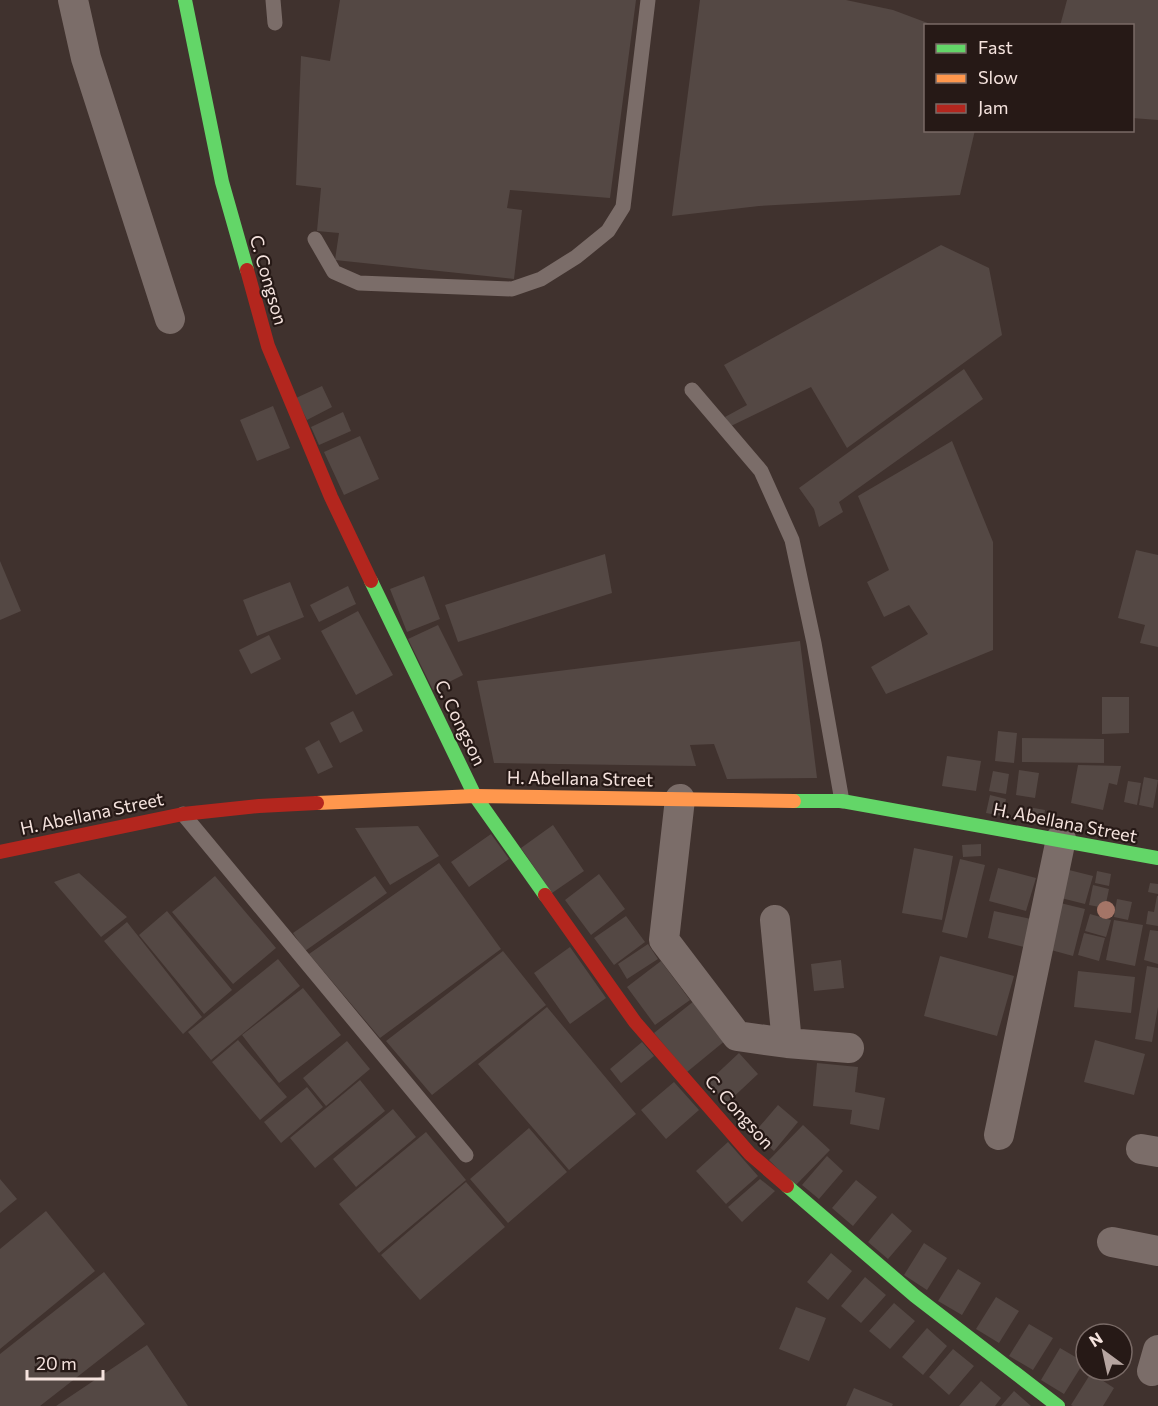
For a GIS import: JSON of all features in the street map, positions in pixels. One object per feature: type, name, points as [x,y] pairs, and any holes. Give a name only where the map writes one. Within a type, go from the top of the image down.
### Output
[{"type":"street","points":[[73,0],[86,58],[170,319]]},
{"type":"street","name":"C. Congson","points":[[185,0],[222,182],[268,346],[331,497],[475,796],[635,1022],[750,1154],[915,1296],[1058,1406]]},
{"type":"street","name":"H. Abellana Street","points":[[0,852],[183,814],[259,806],[475,796],[842,801],[1158,858]]},
{"type":"street","points":[[680,799],[664,940],[737,1036],[787,1044],[849,1048]]},
{"type":"street","points":[[999,1135],[1061,839]]},
{"type":"street","points":[[775,920],[787,1044]]},
{"type":"street","points":[[1112,1242],[1158,1251]]},
{"type":"lane","points":[[273,0],[275,23]]},
{"type":"lane","points":[[315,239],[334,272],[359,283],[512,289],[541,279],[576,257],[608,231],[623,207],[648,0]]},
{"type":"lane","points":[[692,390],[761,471],[792,540],[814,643],[842,801]]},
{"type":"lane","points":[[183,814],[466,1155]]},
{"type":"building","points":[[340,0],[636,0],[610,198],[510,190],[507,208],[522,210],[514,279],[335,260],[339,233],[317,231],[321,188],[296,185],[301,56],[330,61]]},
{"type":"building","points":[[700,0],[846,0],[893,10],[930,24],[924,24],[924,132],[975,132],[960,195],[759,206],[672,216]]},
{"type":"building","points":[[1067,0],[1158,0],[1158,120],[1134,118],[1134,24],[1061,24]]},
{"type":"building","points":[[941,245],[989,268],[1002,335],[847,448],[811,387],[731,426],[725,417],[747,405],[724,365]]},
{"type":"building","points":[[964,369],[983,399],[839,502],[843,512],[819,527],[814,509],[799,488]]},
{"type":"building","points":[[322,386],[332,407],[307,420],[296,398]]},
{"type":"building","points":[[273,406],[290,448],[257,461],[240,420]]},
{"type":"building","points":[[343,412],[351,431],[319,445],[311,427]]},
{"type":"building","points":[[360,436],[379,479],[344,495],[324,452]]},
{"type":"building","points":[[952,441],[993,542],[993,650],[886,694],[871,667],[928,634],[909,605],[884,617],[867,582],[889,570],[858,496]]},
{"type":"building","points":[[1136,550],[1158,555],[1158,647],[1140,643],[1145,625],[1118,618]]},
{"type":"building","points":[[605,554],[612,593],[458,642],[445,605]]},
{"type":"building","points":[[0,561],[21,611],[0,620]]},
{"type":"building","points":[[424,576],[440,619],[407,632],[390,589]]},
{"type":"building","points":[[290,582],[304,617],[257,636],[243,600]]},
{"type":"building","points":[[348,586],[356,604],[319,622],[310,605]]},
{"type":"building","points":[[358,611],[393,675],[356,695],[321,631]]},
{"type":"building","points":[[438,625],[463,675],[433,690],[408,639]]},
{"type":"building","points":[[269,635],[281,659],[251,674],[239,650]]},
{"type":"building","points":[[800,641],[817,778],[727,779],[714,744],[690,745],[696,766],[494,763],[477,681]]},
{"type":"building","points":[[1102,697],[1129,697],[1129,733],[1102,734]]},
{"type":"building","points":[[353,711],[363,731],[340,743],[330,723]]},
{"type":"building","points":[[998,731],[1017,733],[1014,763],[995,761]]},
{"type":"building","points":[[1022,738],[1104,739],[1104,763],[1022,762]]},
{"type":"building","points":[[319,740],[333,767],[318,774],[305,748]]},
{"type":"building","points":[[947,756],[981,761],[976,791],[942,786]]},
{"type":"building","points":[[1078,765],[1121,766],[1117,785],[1109,783],[1103,810],[1071,803]]},
{"type":"building","points":[[1019,770],[1039,773],[1035,798],[1016,795]]},
{"type":"building","points":[[993,771],[1009,774],[1006,794],[989,791]]},
{"type":"building","points":[[1144,777],[1158,780],[1153,808],[1139,805]]},
{"type":"building","points":[[1128,781],[1141,783],[1137,805],[1124,802]]},
{"type":"building","points":[[990,795],[1006,799],[1002,816],[986,813]]},
{"type":"building","points":[[1028,807],[1045,810],[1043,821],[1026,818]]},
{"type":"building","points":[[553,825],[584,871],[552,893],[521,848]]},
{"type":"building","points":[[418,826],[439,856],[390,885],[355,828]]},
{"type":"building","points":[[491,834],[509,859],[469,887],[451,862]]},
{"type":"building","points":[[981,844],[981,856],[963,857],[962,845]]},
{"type":"building","points":[[914,848],[953,856],[942,920],[902,913]]},
{"type":"building","points":[[960,859],[985,865],[967,938],[942,932]]},
{"type":"building","points":[[439,863],[501,949],[380,1038],[309,954]]},
{"type":"building","points":[[998,868],[1036,878],[1026,911],[989,901]]},
{"type":"building","points":[[1065,869],[1093,876],[1085,904],[1057,897]]},
{"type":"building","points":[[1097,871],[1111,874],[1109,886],[1095,883]]},
{"type":"building","points":[[79,873],[127,917],[101,937],[54,882]]},
{"type":"building","points":[[599,874],[625,909],[591,935],[565,900]]},
{"type":"building","points":[[215,876],[276,948],[233,984],[172,912]]},
{"type":"building","points":[[375,876],[387,893],[305,951],[293,933]]},
{"type":"building","points":[[1150,883],[1158,884],[1158,894],[1148,892]]},
{"type":"building","points":[[1093,885],[1109,889],[1105,908],[1089,905]]},
{"type":"building","points":[[1157,896],[1158,926],[1146,924],[1148,911],[1154,912]]},
{"type":"building","points":[[1117,899],[1132,902],[1128,920],[1114,917]]},
{"type":"building","points":[[1052,901],[1085,909],[1073,956],[1040,947]]},
{"type":"building","points":[[167,911],[232,990],[204,1014],[139,935]]},
{"type":"building","points":[[994,911],[1031,919],[1024,947],[988,938]]},
{"type":"building","points":[[1090,914],[1111,920],[1106,937],[1085,931]]},
{"type":"building","points":[[626,916],[645,942],[614,965],[594,938]]},
{"type":"building","points":[[1114,920],[1143,925],[1135,966],[1106,960]]},
{"type":"building","points":[[127,922],[202,1017],[183,1034],[104,941]]},
{"type":"building","points":[[1150,930],[1158,931],[1158,964],[1144,960]]},
{"type":"building","points":[[1084,933],[1105,938],[1099,961],[1078,955]]},
{"type":"building","points":[[648,944],[658,959],[627,979],[618,964]]},
{"type":"building","points":[[570,947],[606,998],[570,1024],[534,973]]},
{"type":"building","points":[[503,951],[546,1005],[432,1095],[386,1041]]},
{"type":"building","points":[[940,956],[1014,976],[997,1036],[924,1016]]},
{"type":"building","points":[[278,959],[300,986],[211,1060],[188,1032]]},
{"type":"building","points":[[841,960],[844,988],[814,991],[811,964]]},
{"type":"building","points":[[661,961],[690,1000],[655,1025],[627,987]]},
{"type":"building","points":[[1147,966],[1158,968],[1158,1007],[1152,1042],[1135,1039]]},
{"type":"building","points":[[1078,971],[1135,977],[1131,1013],[1074,1007]]},
{"type":"building","points":[[303,988],[341,1035],[279,1083],[242,1035]]},
{"type":"building","points":[[694,1001],[726,1040],[687,1072],[654,1033]]},
{"type":"building","points":[[547,1007],[636,1114],[569,1170],[478,1064]]},
{"type":"building","points":[[238,1040],[287,1097],[260,1120],[212,1062]]},
{"type":"building","points":[[1095,1040],[1145,1054],[1134,1095],[1084,1082]]},
{"type":"building","points":[[347,1041],[370,1069],[326,1106],[303,1078]]},
{"type":"building","points":[[642,1042],[654,1056],[621,1083],[610,1069]]},
{"type":"building","points":[[739,1053],[758,1074],[727,1103],[708,1082]]},
{"type":"building","points":[[817,1063],[858,1067],[855,1092],[885,1098],[879,1130],[850,1124],[852,1110],[813,1106]]},
{"type":"building","points":[[360,1080],[385,1111],[315,1168],[290,1138]]},
{"type":"building","points":[[674,1082],[699,1110],[666,1139],[641,1110]]},
{"type":"building","points":[[307,1087],[323,1107],[281,1143],[264,1122]]},
{"type":"building","points":[[778,1105],[798,1122],[774,1151],[754,1133]]},
{"type":"building","points":[[393,1109],[416,1137],[356,1187],[333,1159]]},
{"type":"building","points":[[803,1125],[830,1150],[795,1186],[769,1160]]},
{"type":"building","points":[[529,1128],[567,1172],[508,1223],[470,1179]]},
{"type":"building","points":[[426,1132],[466,1180],[379,1253],[339,1204]]},
{"type":"building","points":[[728,1142],[758,1176],[726,1204],[696,1171]]},
{"type":"building","points":[[827,1156],[843,1171],[819,1199],[802,1185]]},
{"type":"building","points":[[0,1179],[17,1199],[0,1213]]},
{"type":"building","points":[[760,1179],[775,1191],[742,1222],[728,1207]]},
{"type":"building","points":[[856,1180],[877,1197],[853,1226],[832,1208]]},
{"type":"building","points":[[466,1182],[505,1227],[420,1300],[381,1255]]},
{"type":"building","points":[[46,1211],[95,1271],[0,1349],[0,1249]]},
{"type":"building","points":[[892,1213],[912,1231],[888,1259],[868,1242]]},
{"type":"building","points":[[924,1243],[947,1258],[927,1290],[904,1275]]},
{"type":"building","points":[[831,1253],[852,1271],[828,1300],[807,1282]]},
{"type":"building","points":[[958,1269],[981,1283],[962,1315],[938,1301]]},
{"type":"building","points":[[104,1272],[145,1324],[40,1406],[0,1406],[0,1354]]},
{"type":"building","points":[[865,1277],[886,1295],[861,1323],[841,1306]]},
{"type":"building","points":[[996,1297],[1019,1311],[999,1343],[976,1329]]},
{"type":"building","points":[[894,1303],[915,1321],[890,1349],[869,1331]]},
{"type":"building","points":[[796,1307],[826,1318],[809,1361],[779,1349]]},
{"type":"building","points":[[1029,1324],[1053,1338],[1033,1370],[1009,1356]]},
{"type":"building","points":[[927,1328],[947,1346],[923,1375],[902,1357]]},
{"type":"building","points":[[147,1345],[188,1406],[56,1406]]},
{"type":"building","points":[[1060,1348],[1074,1356],[1074,1378],[1064,1394],[1041,1380]]},
{"type":"building","points":[[953,1349],[974,1366],[949,1395],[929,1377]]},
{"type":"building","points":[[981,1381],[1001,1398],[995,1406],[959,1406]]},
{"type":"building","points":[[1085,1382],[1105,1382],[1114,1388],[1103,1406],[1071,1405]]},
{"type":"building","points":[[854,1388],[893,1404],[892,1406],[846,1406]]},
{"type":"building","points":[[1014,1391],[1031,1406],[1001,1406]]},
{"type":"traffic: fast","points":[[185,0],[222,182],[247,270]]},
{"type":"traffic: fast","points":[[371,581],[475,796],[545,895]]},
{"type":"traffic: fast","points":[[794,801],[842,801],[1158,858]]},
{"type":"traffic: fast","points":[[787,1186],[915,1296],[1058,1406]]},
{"type":"traffic: slow","points":[[317,803],[475,796],[794,801]]},
{"type":"traffic: jam","points":[[247,270],[268,346],[331,497],[371,581]]},
{"type":"traffic: jam","points":[[0,852],[183,814],[317,803]]},
{"type":"traffic: jam","points":[[545,895],[635,1022],[750,1154],[787,1186]]}]
